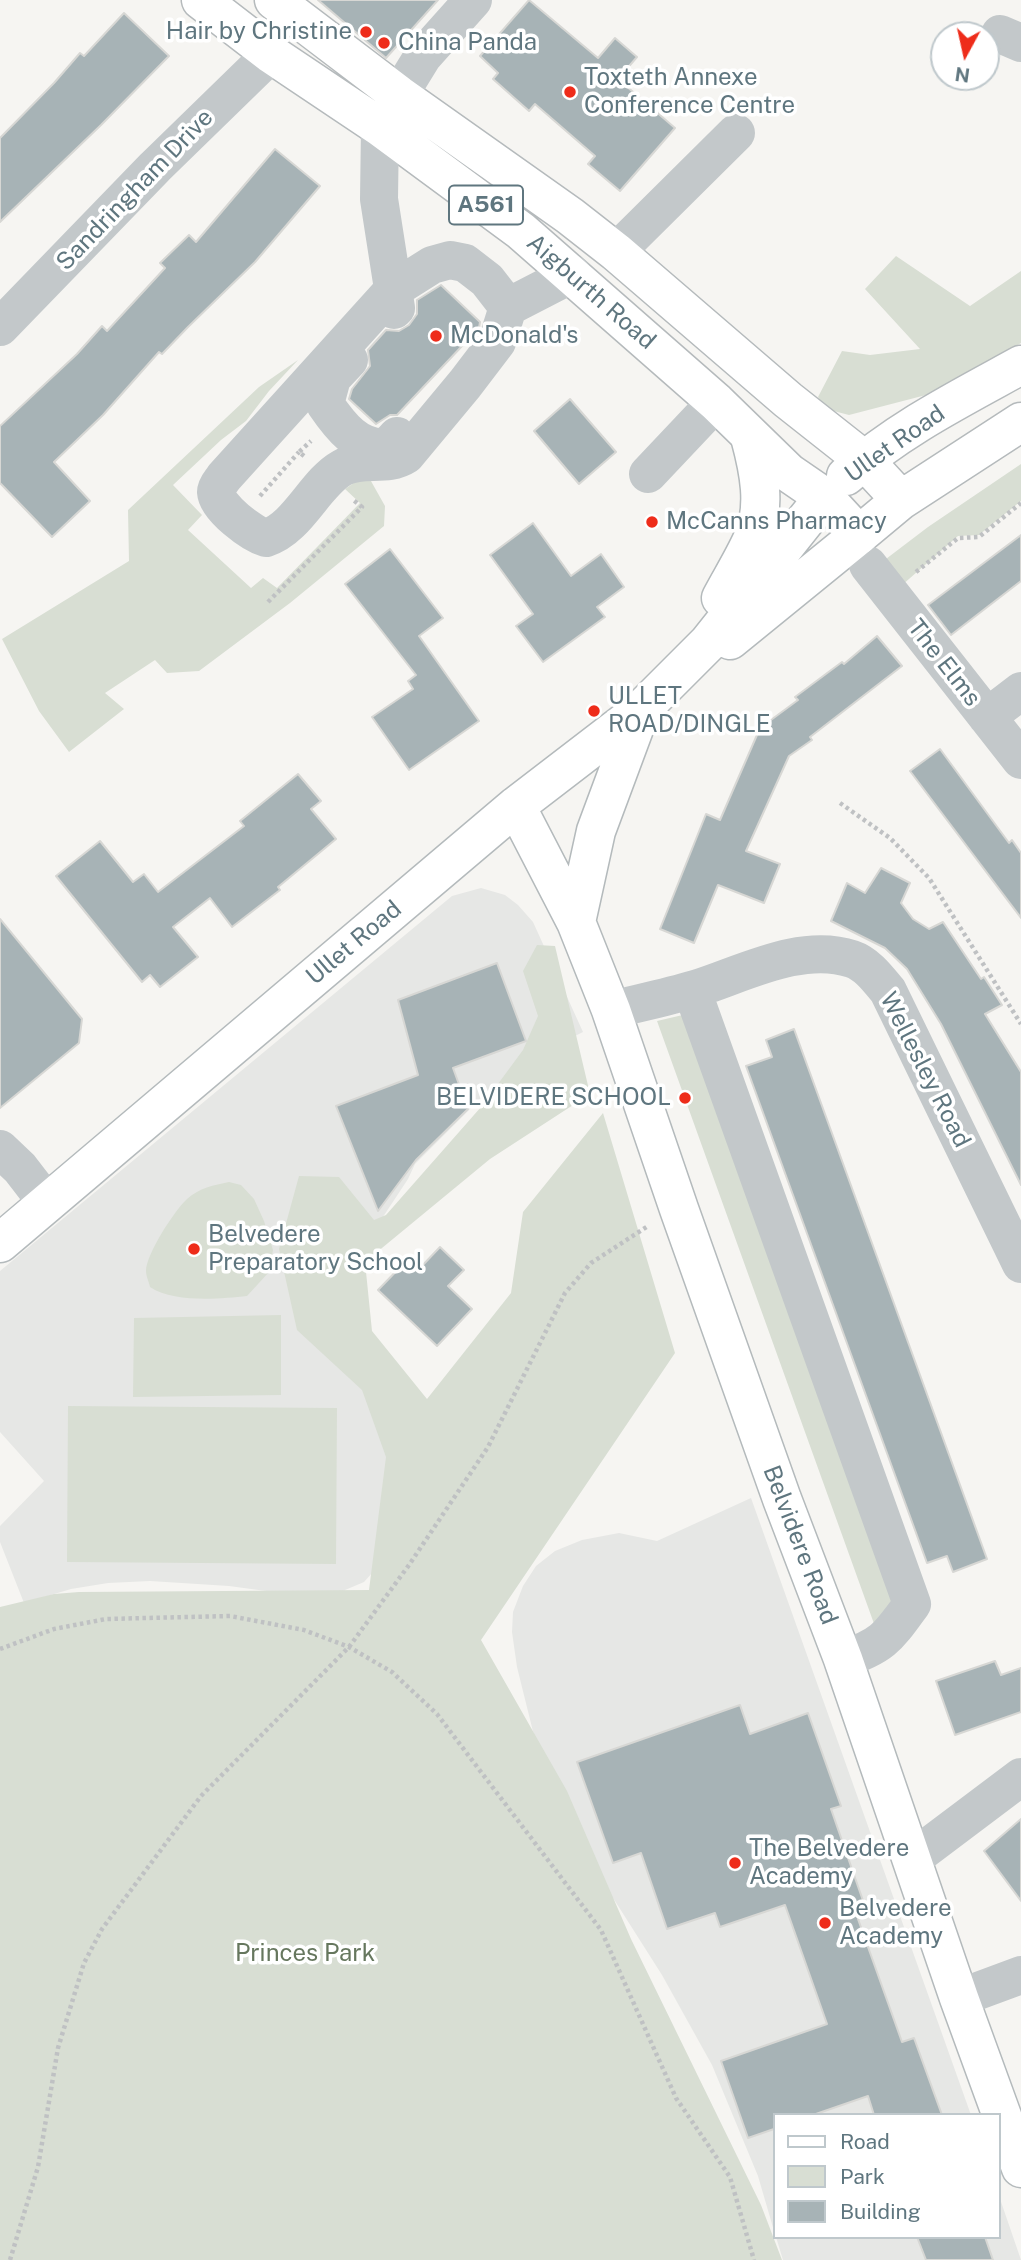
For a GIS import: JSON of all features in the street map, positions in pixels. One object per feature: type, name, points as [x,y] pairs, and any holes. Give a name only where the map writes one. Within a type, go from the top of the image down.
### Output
[{"type":"main road","name":"Aigburth Road","points":[[201,0],[271,54],[390,111],[570,216],[863,460]]},
{"type":"main road","name":"Aigburth Road","points":[[274,0],[521,231],[716,402],[750,438],[789,473],[824,497],[872,564]]},
{"type":"main road","name":"Ullet Road","points":[[0,1243],[516,806],[641,710],[708,643],[824,497],[863,460],[922,421],[1021,365]]},
{"type":"main road","name":"Ullet Road","points":[[708,643],[731,640],[872,564],[901,500],[1021,422]]},
{"type":"main road","points":[[708,643],[711,621],[754,538],[758,521],[760,482],[750,438]]},
{"type":"main road","name":"A561","points":[[863,460],[901,500]]},
{"type":"main road","points":[[576,922],[596,831],[641,710]]},
{"type":"main road","name":"Belvidere Road","points":[[516,806],[576,922],[611,1010],[763,1446],[843,1659],[959,1998],[1021,2168]]},
{"type":"street","points":[[466,2],[423,56],[390,111],[379,198],[396,309],[332,378],[326,404],[338,424],[360,443],[375,448],[387,447],[439,390],[466,384]]},
{"type":"street","name":"Sandringham Drive","points":[[0,327],[155,167],[271,54]]},
{"type":"street","points":[[616,252],[736,133]]},
{"type":"street","points":[[508,307],[486,280],[465,263],[450,260],[432,265],[394,289],[224,477],[217,487],[219,500],[257,536],[266,538],[284,529],[340,468],[353,463],[396,461],[466,384],[497,342],[508,307],[572,274]]},
{"type":"street","points":[[648,474],[716,402]]},
{"type":"street","name":"The Elms","points":[[872,564],[1021,760]]},
{"type":"street","points":[[987,718],[1021,691]]},
{"type":"street","name":"Wellesley Road","points":[[611,1010],[692,990],[800,954],[827,954],[854,960],[873,972],[888,990],[1021,1265]]},
{"type":"street","points":[[692,990],[912,1604],[888,1638],[869,1650],[843,1659]]},
{"type":"street","points":[[0,1149],[20,1168],[47,1203]]},
{"type":"street","points":[[912,1859],[1021,1777]]},
{"type":"street","points":[[959,1998],[1021,1975]]},
{"type":"path","points":[[260,496],[299,452]]},
{"type":"path","points":[[872,564],[958,538],[979,537],[1021,503]]},
{"type":"path","points":[[840,803],[890,838],[929,878],[1021,1024]]},
{"type":"path","points":[[10,2260],[37,2167],[58,2048],[84,1963],[102,1929],[201,1796],[349,1647],[488,1447],[565,1293],[591,1263],[639,1231]]},
{"type":"path","points":[[0,1649],[54,1629],[106,1619],[230,1616],[304,1630],[349,1647],[392,1672],[437,1714],[601,1930],[676,2098],[730,2177],[754,2260]]},
{"type":"shaded area","name":"Belvedere Preparatory School","points":[[481,888],[505,895],[533,922],[583,1032],[541,1053],[481,1098],[415,1164],[373,1232],[299,1315],[450,1464],[390,1553],[364,1582],[338,1593],[288,1594],[229,1586],[150,1581],[108,1583],[71,1589],[24,1603],[0,1542],[0,1526],[44,1481],[0,1432],[0,1271],[452,896]]},
{"type":"shaded area","name":"The Belvedere Academy","points":[[751,1498],[970,2113],[772,2113],[772,2224],[758,2176],[712,2065],[662,1975],[615,1901],[562,1826],[551,1804],[517,1667],[512,1632],[513,1612],[523,1586],[536,1566],[555,1551],[582,1540],[619,1533],[657,1541]]},
{"type":"shaded area","points":[[1000,2199],[1021,2260],[783,2260],[777,2239],[1000,2239]]},
{"type":"green space","points":[[896,256],[970,306],[1021,271],[1021,343],[926,395],[849,415],[826,409],[818,397],[842,351],[870,355],[920,349],[865,289]]},
{"type":"green space","points":[[298,360],[246,421],[221,440],[173,485],[202,515],[188,530],[251,588],[263,578],[277,588],[360,503],[345,489],[367,474],[385,506],[384,526],[290,603],[199,671],[167,673],[155,660],[105,693],[124,709],[69,752],[39,711],[2,639],[129,561],[128,510],[259,387]]},
{"type":"green space","points":[[1021,464],[1021,501],[979,535],[958,536],[901,586],[882,562]]},
{"type":"green space","name":"Princes Park","points":[[537,945],[555,946],[590,1094],[490,1159],[365,1262],[372,1331],[427,1399],[511,1293],[523,1212],[603,1113],[675,1353],[481,1640],[567,1791],[631,1939],[761,2205],[782,2260],[0,2260],[0,1607],[54,1594],[79,1592],[369,1590],[386,1457],[362,1390],[297,1330],[279,1249],[299,1176],[339,1177],[374,1220],[386,1215],[481,1107],[523,1050],[538,1016],[523,971]]},
{"type":"green space","points":[[687,1014],[900,1609],[877,1632],[657,1021]]},
{"type":"green space","points":[[229,1182],[241,1185],[254,1199],[264,1221],[273,1250],[269,1272],[247,1296],[184,1298],[150,1287],[146,1273],[147,1263],[176,1212],[197,1192]]},
{"type":"green space","points":[[281,1315],[281,1395],[133,1397],[134,1318]]},
{"type":"green space","points":[[68,1406],[337,1408],[336,1564],[67,1562]]},
{"type":"building","points":[[318,0],[438,0],[386,58]]},
{"type":"building","name":"Toxteth Annexe Conference Centre","points":[[529,0],[598,58],[615,38],[637,57],[618,79],[675,128],[620,191],[588,164],[595,156],[535,104],[529,111],[493,79],[498,73],[480,56]]},
{"type":"building","points":[[124,13],[169,56],[0,222],[0,138],[80,53],[84,56]]},
{"type":"building","points":[[275,149],[320,186],[255,262],[162,354],[159,352],[103,415],[54,462],[90,501],[52,537],[0,483],[0,426],[77,354],[102,326],[107,331],[165,268],[160,263],[189,235],[196,242]]},
{"type":"building","points":[[441,285],[480,322],[479,328],[397,415],[390,415],[376,424],[349,399],[352,389],[370,366],[368,350],[386,330],[399,331],[409,325],[417,314],[417,300]]},
{"type":"building","points":[[570,399],[616,452],[579,484],[534,431]]},
{"type":"building","points":[[533,523],[571,576],[601,554],[624,587],[597,607],[605,617],[543,662],[516,626],[533,614],[490,555]]},
{"type":"building","points":[[1021,535],[1021,581],[951,635],[928,605]]},
{"type":"building","points":[[390,549],[443,618],[419,636],[479,721],[409,770],[372,717],[413,689],[408,681],[416,675],[345,584]]},
{"type":"building","points":[[877,636],[902,666],[789,756],[746,851],[780,864],[764,903],[718,885],[694,943],[660,929],[706,814],[720,820],[760,728],[798,700],[795,697],[842,662],[844,664]]},
{"type":"building","points":[[940,749],[1009,843],[1012,840],[1021,853],[1021,918],[910,771]]},
{"type":"building","points":[[298,774],[321,801],[311,809],[336,839],[278,887],[280,890],[232,927],[210,898],[173,927],[198,957],[160,987],[150,975],[142,982],[56,876],[100,841],[133,882],[144,874],[158,892],[244,826],[240,821]]},
{"type":"building","points":[[881,868],[910,883],[901,903],[913,919],[929,929],[943,922],[1002,1005],[985,1014],[1021,1072],[1021,1185],[941,1024],[907,969],[885,948],[831,921],[847,883],[865,893]]},
{"type":"building","points":[[0,919],[82,1019],[79,1043],[0,1108]]},
{"type":"building","points":[[497,963],[526,1041],[453,1068],[468,1109],[416,1160],[378,1211],[336,1106],[418,1075],[398,1000]]},
{"type":"building","points":[[794,1029],[987,1559],[953,1572],[947,1556],[927,1563],[746,1066],[772,1057],[766,1040]]},
{"type":"building","points":[[440,1247],[464,1270],[448,1286],[472,1309],[437,1346],[378,1290],[409,1258],[420,1268]]},
{"type":"building","points":[[995,1661],[1001,1675],[1021,1668],[1021,1712],[955,1735],[936,1681]]},
{"type":"building","name":"Belvedere Academy","points":[[740,1705],[750,1734],[808,1713],[841,1806],[831,1809],[868,1915],[858,1919],[902,2042],[914,2038],[941,2113],[873,2113],[868,2096],[819,2113],[772,2113],[772,2130],[748,2138],[721,2061],[827,2024],[785,1905],[720,1927],[715,1913],[667,1929],[641,1853],[613,1863],[577,1762]]},
{"type":"building","points":[[1021,1819],[1021,1901],[984,1851]]},
{"type":"building","points":[[918,2239],[986,2239],[993,2260],[926,2260]]},
{"type":"place","name":"Hair by Christine","points":[[366,32]]},
{"type":"place","name":"China Panda","points":[[384,43]]},
{"type":"place","name":"Toxteth Annexe Conference Centre","points":[[570,92]]},
{"type":"place","name":"McDonald's","points":[[436,336]]},
{"type":"place","name":"McCanns Pharmacy","points":[[652,522]]},
{"type":"place","name":"ULLET ROAD/DINGLE","points":[[594,711]]},
{"type":"place","name":"BELVIDERE SCHOOL","points":[[685,1098]]},
{"type":"place","name":"Belvedere Preparatory School","points":[[194,1249]]},
{"type":"place","name":"The Belvedere Academy","points":[[735,1863]]},
{"type":"place","name":"Belvedere Academy","points":[[825,1923]]}]
